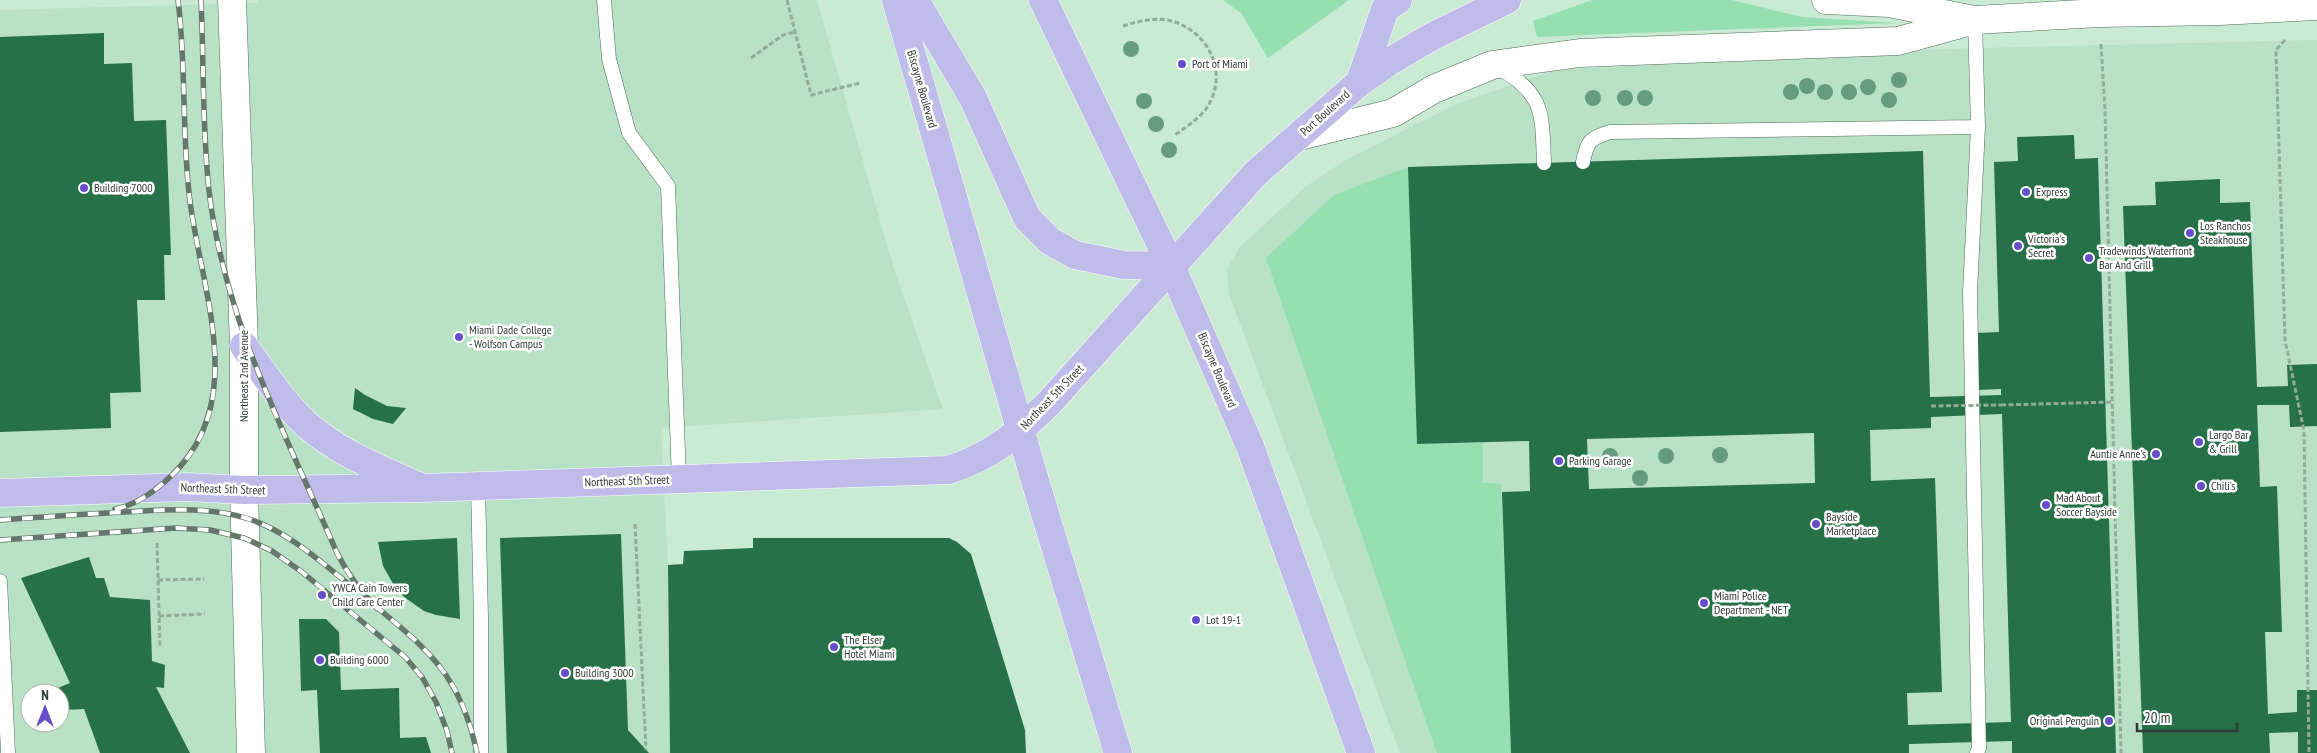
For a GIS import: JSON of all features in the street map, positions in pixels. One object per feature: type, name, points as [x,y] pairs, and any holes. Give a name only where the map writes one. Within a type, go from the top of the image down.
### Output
[{"type":"main road","name":"Biscayne Boulevard","points":[[896,0],[1020,431],[1118,753]]},
{"type":"main road","points":[[915,0],[973,98],[1027,218],[1050,241],[1075,255],[1124,265],[1172,266]]},
{"type":"main road","name":"Biscayne Boulevard","points":[[1044,0],[1172,266],[1250,446],[1361,753]]},
{"type":"main road","points":[[1360,82],[1385,8],[1398,0]]},
{"type":"main road","name":"Port Boulevard","points":[[1172,266],[1256,173],[1360,82],[1416,45],[1507,0]]},
{"type":"main road","name":"Northeast 5th Street","points":[[0,493],[188,487],[244,490],[422,488],[948,470],[968,464],[989,454],[1020,431],[1049,404],[1172,266]]},
{"type":"main road","points":[[244,346],[281,396],[305,423],[327,440],[358,458],[422,488]]},
{"type":"street","name":"Northeast 2nd Avenue","points":[[232,0],[244,346],[244,490],[251,753]]},
{"type":"street","points":[[1826,0],[1889,3],[1975,20]]},
{"type":"street","points":[[1300,136],[1393,113],[1434,89],[1492,65],[1580,53],[1898,41],[1975,20],[2099,13],[2220,11],[2317,6]]},
{"type":"lane","points":[[604,0],[609,59],[629,133],[668,186],[679,479]]},
{"type":"lane","points":[[1975,20],[1978,127],[1970,292],[1979,748],[1976,753]]},
{"type":"lane","points":[[1492,65],[1516,79],[1536,98],[1542,120],[1544,163]]},
{"type":"lane","points":[[1583,162],[1586,146],[1594,137],[1610,132],[1978,127]]},
{"type":"lane","points":[[478,486],[481,618],[481,753]]},
{"type":"lane","points":[[0,581],[8,753]]},
{"type":"path","points":[[787,0],[811,95],[860,83]]},
{"type":"path","points":[[2309,753],[2304,431],[2285,340],[2276,50],[2317,6]]},
{"type":"path","points":[[2099,13],[2104,94],[2120,753]]},
{"type":"path","points":[[1123,26],[1144,20],[1174,22],[1194,32],[1210,48],[1216,70],[1214,90],[1206,109],[1174,136]]},
{"type":"path","points":[[751,58],[783,35],[795,32]]},
{"type":"path","points":[[1931,406],[2112,402]]},
{"type":"path","points":[[635,524],[646,750]]},
{"type":"path","points":[[157,543],[160,646]]},
{"type":"path","points":[[158,580],[204,579]]},
{"type":"path","points":[[159,616],[205,614]]},
{"type":"shaded area","name":"Miami Dade College - Wolfson Campus","points":[[257,0],[817,0],[893,266],[943,409],[661,428],[668,565],[670,746],[894,753],[0,753],[0,10],[257,3]]},
{"type":"shaded area","name":"Bayside Marketplace","points":[[2317,40],[2317,753],[1400,753],[1229,294],[1227,269],[1240,247],[1305,187],[1344,161],[1458,103],[1556,70],[1943,49]]},
{"type":"green space","points":[[1223,0],[1349,0],[1268,58],[1241,13]]},
{"type":"green space","points":[[1592,0],[1732,0],[1802,17],[1896,23],[1537,37],[1533,21]]},
{"type":"green space","points":[[1408,167],[1417,444],[1483,443],[1483,483],[1501,484],[1511,753],[1437,753],[1266,258],[1334,195]]},
{"type":"building","name":"Building 7000","points":[[104,33],[104,64],[132,63],[134,121],[166,120],[171,255],[164,255],[165,300],[137,300],[141,392],[110,393],[111,428],[0,432],[0,37]]},
{"type":"building","name":"Parking Garage","points":[[2074,135],[2075,159],[2098,158],[2116,753],[2012,753],[2012,741],[1909,744],[1909,753],[1511,753],[1502,492],[1530,491],[1529,441],[1417,444],[1408,167],[1923,151],[1930,397],[2001,395],[2001,389],[1978,390],[1976,333],[1999,332],[1994,162],[2018,161],[2017,137]],"holes":[[[2002,414],[2011,722],[1908,725],[1907,693],[1942,692],[1935,478],[1871,481],[1870,430],[1931,428],[1931,417]],[[1814,433],[1815,483],[1589,489],[1587,439]]]},
{"type":"building","points":[[2220,179],[2220,203],[2250,202],[2257,387],[2288,386],[2287,365],[2317,364],[2317,426],[2290,427],[2289,405],[2257,405],[2260,487],[2277,486],[2282,632],[2265,632],[2268,714],[2297,712],[2297,690],[2317,690],[2317,753],[2298,753],[2298,732],[2269,733],[2270,753],[2143,753],[2123,206],[2156,205],[2155,182]]},
{"type":"building","points":[[355,388],[387,406],[406,408],[393,424],[373,419],[353,409]]},
{"type":"building","name":"Building 3000","points":[[621,534],[628,730],[649,753],[507,753],[500,538]]},
{"type":"building","points":[[457,538],[460,619],[424,611],[404,597],[395,587],[383,566],[378,542]]},
{"type":"building","name":"The Elser Hotel Miami","points":[[753,538],[949,538],[957,542],[971,554],[1025,730],[1026,753],[670,753],[668,565],[683,564],[684,551],[753,548]]},
{"type":"building","points":[[89,557],[96,578],[104,578],[110,597],[150,600],[152,661],[165,665],[164,688],[156,687],[190,753],[100,753],[84,709],[70,710],[70,683],[21,578]]},
{"type":"building","name":"Building 6000","points":[[299,619],[326,619],[339,632],[341,690],[399,688],[400,738],[426,737],[431,753],[320,753],[317,690],[301,691]]},
{"type":"railway","points":[[115,509],[137,501],[158,488],[170,477],[195,447],[209,414],[215,379],[214,342],[209,304],[189,193],[178,0]]},
{"type":"railway","points":[[201,0],[204,119],[209,190],[216,237],[228,284],[242,330],[278,421],[337,553],[355,583],[378,609]]},
{"type":"railway","points":[[0,520],[171,510],[218,512],[234,515],[277,531],[316,557],[352,587]]},
{"type":"railway","points":[[0,540],[176,528],[210,530],[244,538],[272,551],[302,572],[405,657],[422,677],[436,702],[447,731],[452,753]]},
{"type":"railway","points":[[374,605],[412,637],[441,668],[462,704],[477,753]]},
{"type":"place","name":"Port of Miami","points":[[1182,64]]},
{"type":"place","name":"Building 7000","points":[[84,188]]},
{"type":"place","name":"Express","points":[[2026,192]]},
{"type":"place","name":"Los Ranchos Steakhouse","points":[[2190,233]]},
{"type":"place","name":"Victoria's Secret","points":[[2018,246]]},
{"type":"place","name":"Tradewinds Waterfront Bar And Grill","points":[[2089,258]]},
{"type":"place","name":"Miami Dade College - Wolfson Campus","points":[[459,337]]},
{"type":"place","name":"Largo Bar & Grill","points":[[2199,442]]},
{"type":"place","name":"Auntie Anne's","points":[[2156,454]]},
{"type":"place","name":"Parking Garage","points":[[1559,461]]},
{"type":"place","name":"Chili's","points":[[2201,486]]},
{"type":"place","name":"Mad About Soccer Bayside","points":[[2046,505]]},
{"type":"place","name":"Bayside Marketplace","points":[[1816,524]]},
{"type":"place","name":"YWCA Cain Towers Child Care Center","points":[[322,595]]},
{"type":"place","name":"Miami Police Department - NET","points":[[1704,603]]},
{"type":"place","name":"Lot 19-1","points":[[1196,620]]},
{"type":"place","name":"The Elser Hotel Miami","points":[[834,647]]},
{"type":"place","name":"Building 6000","points":[[320,660]]},
{"type":"place","name":"Building 3000","points":[[565,673]]},
{"type":"place","name":"Original Penguin","points":[[2109,721]]}]
